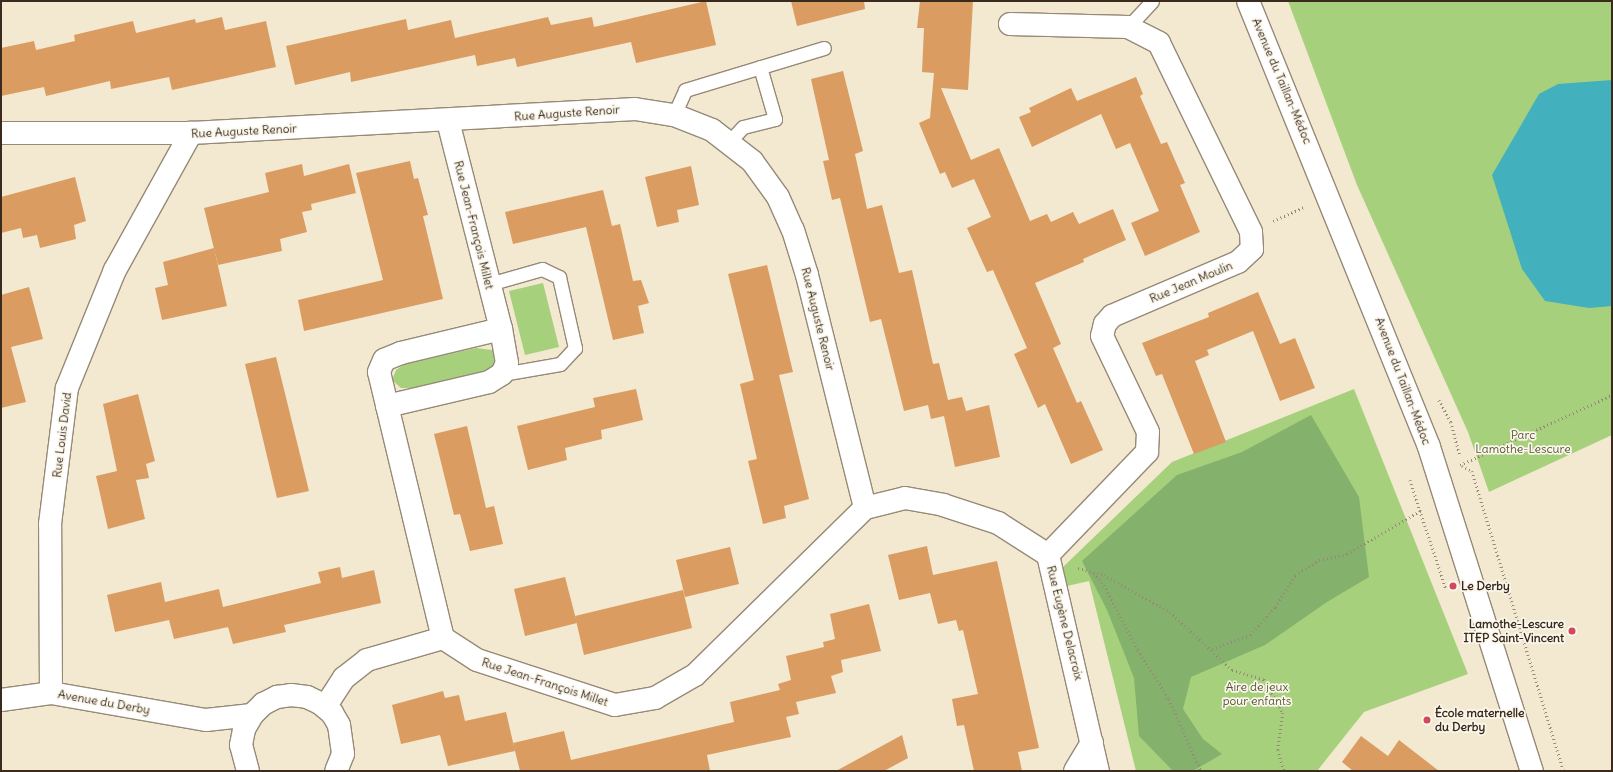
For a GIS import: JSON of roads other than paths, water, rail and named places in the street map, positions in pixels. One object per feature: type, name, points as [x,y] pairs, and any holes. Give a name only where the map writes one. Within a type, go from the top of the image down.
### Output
[{"type":"street","name":"Avenue du Taillan-Médoc","points":[[1248,1],[1329,196],[1429,447],[1532,771]]},
{"type":"street","name":"Rue Jean Moulin","points":[[1010,24],[1128,27],[1159,43],[1251,232],[1252,249],[1238,262],[1112,316],[1105,324],[1102,336],[1148,432],[1147,452],[1048,555]]},
{"type":"street","name":"Rue Auguste Renoir","points":[[1,133],[191,133],[635,109],[674,115],[712,130],[752,161],[778,197],[793,230],[807,275],[865,508]]},
{"type":"street","name":"Rue Jean-François Millet","points":[[448,120],[501,330],[507,363],[502,374]]},
{"type":"street","name":"Rue Louis David","points":[[51,694],[50,524],[67,388],[114,270],[191,133]]},
{"type":"street","points":[[325,707],[344,678],[367,660],[443,638],[379,372],[384,360],[401,353],[501,330]]},
{"type":"street","points":[[387,406],[489,382],[502,374]]},
{"type":"street","name":"Rue Eugène Delacroix","points":[[865,508],[905,498],[943,505],[998,523],[1048,555],[1098,771]]},
{"type":"street","name":"Rue Jean-François Millet","points":[[443,638],[477,660],[615,705],[655,698],[695,675],[865,508]]},
{"type":"street","name":"Avenue du Derby","points":[[1,700],[51,694],[206,720],[252,715]]},
{"type":"street","points":[[248,771],[242,745],[244,729],[252,715],[263,704],[276,697],[291,695],[307,697],[325,707],[339,726],[343,739],[341,768]]},
{"type":"street","name":"Avenue du Derby","points":[[206,720],[242,745]]},
{"type":"street","points":[[1075,771],[1092,743]]},
{"type":"lane","points":[[1128,27],[1152,1]]},
{"type":"lane","points":[[674,115],[685,90],[824,48]]},
{"type":"lane","points":[[728,143],[743,127],[775,119],[760,68]]},
{"type":"lane","points":[[489,284],[542,269],[559,277],[575,348],[560,364],[502,374]]},
{"type":"water","points":[[1612,80],[1612,306],[1589,308],[1545,301],[1522,269],[1492,175],[1539,94],[1558,84]]},
{"type":"place","name":"Le Derby","points":[[1453,586]]},
{"type":"place","name":"Lamothe-Lescure ITEP Saint-Vincent","points":[[1572,631]]},
{"type":"place","name":"École maternelle du Derby","points":[[1427,720]]},
{"type":"park label","name":"Parc Lamothe-Lescure","points":[[1523,442]]},
{"type":"park label","name":"Aire de jeux pour enfants","points":[[1257,694]]}]
